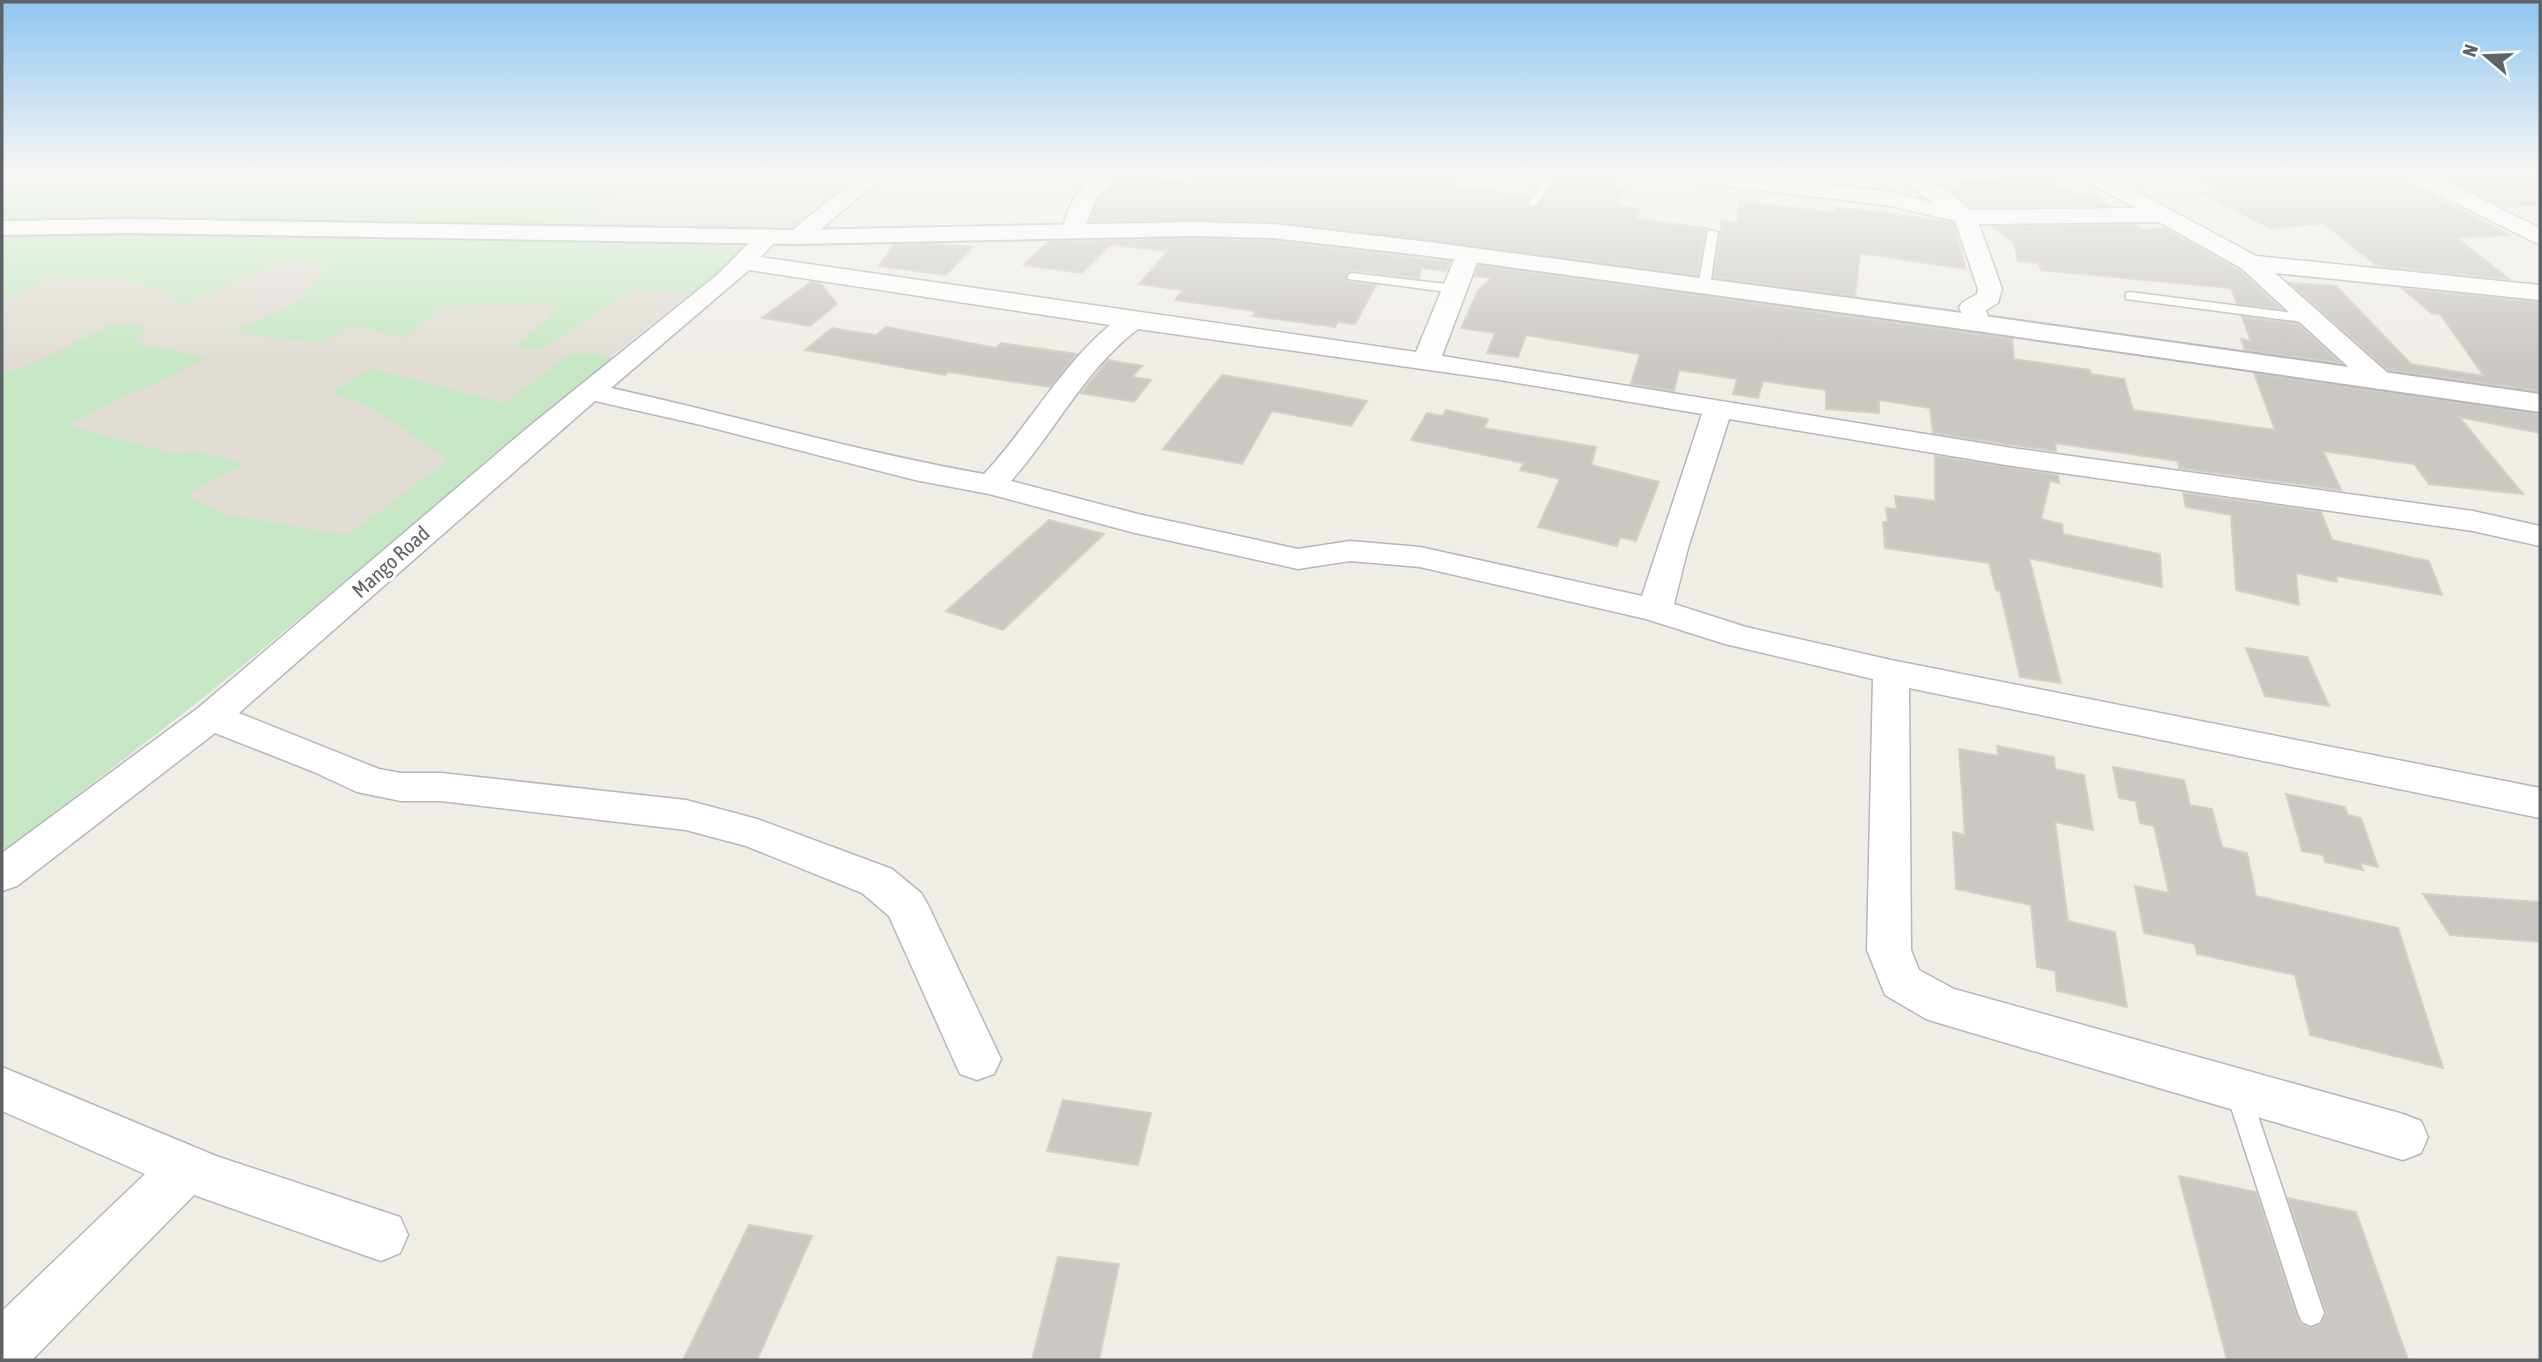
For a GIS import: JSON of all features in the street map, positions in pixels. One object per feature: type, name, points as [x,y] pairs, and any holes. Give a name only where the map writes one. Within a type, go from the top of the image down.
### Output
[{"type":"street","points":[[698,236],[854,236]]},
{"type":"street","points":[[1310,236],[1977,323],[2540,403]]},
{"type":"street","points":[[1971,236],[1990,289],[1989,298],[1972,307],[1977,323]]},
{"type":"street","points":[[2201,236],[2250,263],[2380,381]]},
{"type":"street","name":"Mango Road","points":[[2,875],[211,717],[336,612],[469,492],[745,262],[784,237]]},
{"type":"street","points":[[1426,361],[1468,255]]},
{"type":"street","points":[[745,262],[1133,321],[1426,361],[2118,473],[2473,521],[2540,537]]},
{"type":"street","points":[[2250,263],[2540,293]]},
{"type":"street","points":[[991,485],[1013,462],[1091,356],[1116,332],[1133,321]]},
{"type":"street","points":[[591,392],[704,417],[915,471],[991,485],[1135,523],[1298,559],[1350,551],[1420,557],[1655,610],[1738,636],[1891,672],[2540,803]]},
{"type":"street","points":[[1655,610],[1672,548],[1718,410]]},
{"type":"street","points":[[1891,672],[1889,950],[1901,982],[1942,1005],[2403,1136]]},
{"type":"street","points":[[211,717],[316,757],[372,782],[401,787],[441,787],[686,815],[757,834],[877,881],[906,905],[977,1059]]},
{"type":"street","points":[[2,1088],[187,1167],[381,1235]]},
{"type":"street","points":[[2,1350],[187,1167]]},
{"type":"lane","points":[[1704,286],[1711,236]]},
{"type":"lane","points":[[1352,276],[1455,289]]},
{"type":"lane","points":[[2130,296],[2310,319]]},
{"type":"lane","points":[[2237,1089],[2311,1313]]},
{"type":"shaded area","points":[[2,236],[764,236],[2,837]]},
{"type":"green space","points":[[2,236],[317,236],[486,240],[731,241],[745,247],[740,258],[203,698],[2,853],[2,374],[30,365],[113,323],[146,326],[135,344],[209,357],[67,425],[173,454],[199,452],[245,464],[185,496],[227,515],[347,535],[449,460],[372,408],[331,392],[370,369],[504,403],[573,352],[614,357],[692,294],[634,290],[542,349],[515,346],[548,319],[555,303],[443,306],[406,337],[349,327],[320,343],[232,332],[295,303],[329,268],[285,261],[183,305],[167,293],[136,282],[56,277],[2,302]]},
{"type":"building","points":[[1387,236],[1705,236],[1697,275]]},
{"type":"building","points":[[1720,236],[1957,236],[1966,269],[1860,253],[1855,296],[1714,277]]},
{"type":"building","points":[[2005,236],[2178,236],[2239,270],[2281,309],[2237,303],[2231,288],[2041,270],[2039,263],[2018,261],[2014,242]]},
{"type":"building","points":[[2339,236],[2499,236],[2457,238],[2509,279],[2377,266]]},
{"type":"building","points":[[1194,239],[1273,241],[1450,262],[1446,271],[1421,268],[1419,278],[1352,270],[1347,273],[1348,282],[1376,285],[1355,324],[1338,322],[1335,327],[1253,316],[1256,311],[1175,300],[1183,290],[1139,284],[1168,251],[1110,245],[1082,273],[1024,265],[1048,242]]},
{"type":"building","points":[[939,244],[972,247],[946,275],[879,266],[894,245]]},
{"type":"building","points":[[1479,265],[2012,339],[2014,359],[2090,370],[2091,374],[2124,379],[2133,410],[2275,430],[2254,373],[2540,414],[2540,433],[2459,417],[2523,494],[2429,484],[2414,464],[2323,451],[2341,490],[2179,468],[2178,461],[2055,443],[2056,451],[1933,433],[1930,408],[1879,400],[1879,413],[1826,409],[1826,390],[1763,381],[1758,398],[1733,394],[1737,379],[1679,370],[1674,391],[1631,384],[1640,354],[1526,335],[1518,357],[1487,353],[1495,333],[1461,328],[1478,291],[1491,278],[1475,276]]},
{"type":"building","points":[[811,282],[821,284],[837,304],[810,326],[762,318]]},
{"type":"building","points":[[2290,283],[2336,286],[2411,364],[2484,376],[2440,314],[2431,313],[2403,289],[2538,302],[2540,391],[2388,370]]},
{"type":"building","points":[[2242,317],[2298,324],[2341,363],[2245,350],[2241,339],[2251,341]]},
{"type":"building","points":[[886,327],[996,348],[1001,343],[1077,354],[1050,387],[948,372],[945,375],[805,350],[832,328],[876,335]]},
{"type":"building","points":[[1108,360],[1142,366],[1132,377],[1151,380],[1134,402],[1081,393]]},
{"type":"building","points":[[1222,375],[1367,401],[1351,426],[1272,411],[1242,464],[1163,449]]},
{"type":"building","points":[[1446,410],[1488,419],[1484,428],[1596,447],[1591,465],[1659,482],[1636,541],[1620,537],[1617,546],[1538,527],[1560,479],[1520,470],[1524,463],[1411,440],[1427,413],[1443,416]]},
{"type":"building","points":[[1935,456],[2058,475],[2059,483],[2050,481],[2041,519],[2062,524],[2063,534],[2160,554],[2162,587],[2029,558],[2061,683],[2020,677],[2000,591],[1996,590],[1989,563],[1885,548],[1883,522],[1888,522],[1886,508],[1897,509],[1895,496],[1935,501]]},
{"type":"building","points":[[2183,493],[2321,512],[2332,540],[2429,561],[2442,595],[2336,576],[2337,582],[2296,573],[2299,605],[2236,590],[2231,515],[2186,507]]},
{"type":"building","points":[[1049,520],[1104,534],[1003,630],[946,611]]},
{"type":"building","points":[[2246,648],[2307,657],[2329,706],[2265,696]]},
{"type":"building","points":[[1997,746],[2054,757],[2055,769],[2084,775],[2093,830],[2055,822],[2068,921],[2115,932],[2127,1007],[2057,991],[2055,971],[2037,967],[2031,905],[1956,889],[1953,832],[1965,835],[1959,749],[1999,756]]},
{"type":"building","points":[[2113,767],[2184,780],[2190,805],[2212,809],[2222,847],[2247,853],[2256,896],[2398,928],[2443,1068],[2310,1035],[2295,975],[2197,954],[2195,944],[2144,933],[2135,886],[2169,893],[2154,826],[2140,823],[2136,801],[2119,798]]},
{"type":"building","points":[[2286,794],[2345,807],[2348,815],[2361,818],[2378,867],[2360,863],[2363,870],[2325,862],[2323,855],[2302,851]]},
{"type":"building","points":[[2423,894],[2540,902],[2540,942],[2450,935]]},
{"type":"building","points":[[1063,1100],[1151,1113],[1138,1165],[1047,1151]]},
{"type":"building","points":[[2179,1176],[2256,1192],[2296,1314],[2300,1323],[2310,1328],[2321,1324],[2326,1312],[2288,1198],[2356,1212],[2408,1360],[2227,1360]]},
{"type":"building","points":[[749,1225],[812,1236],[757,1360],[683,1360]]},
{"type":"building","points":[[1058,1257],[1119,1264],[1099,1360],[1032,1360]]}]
